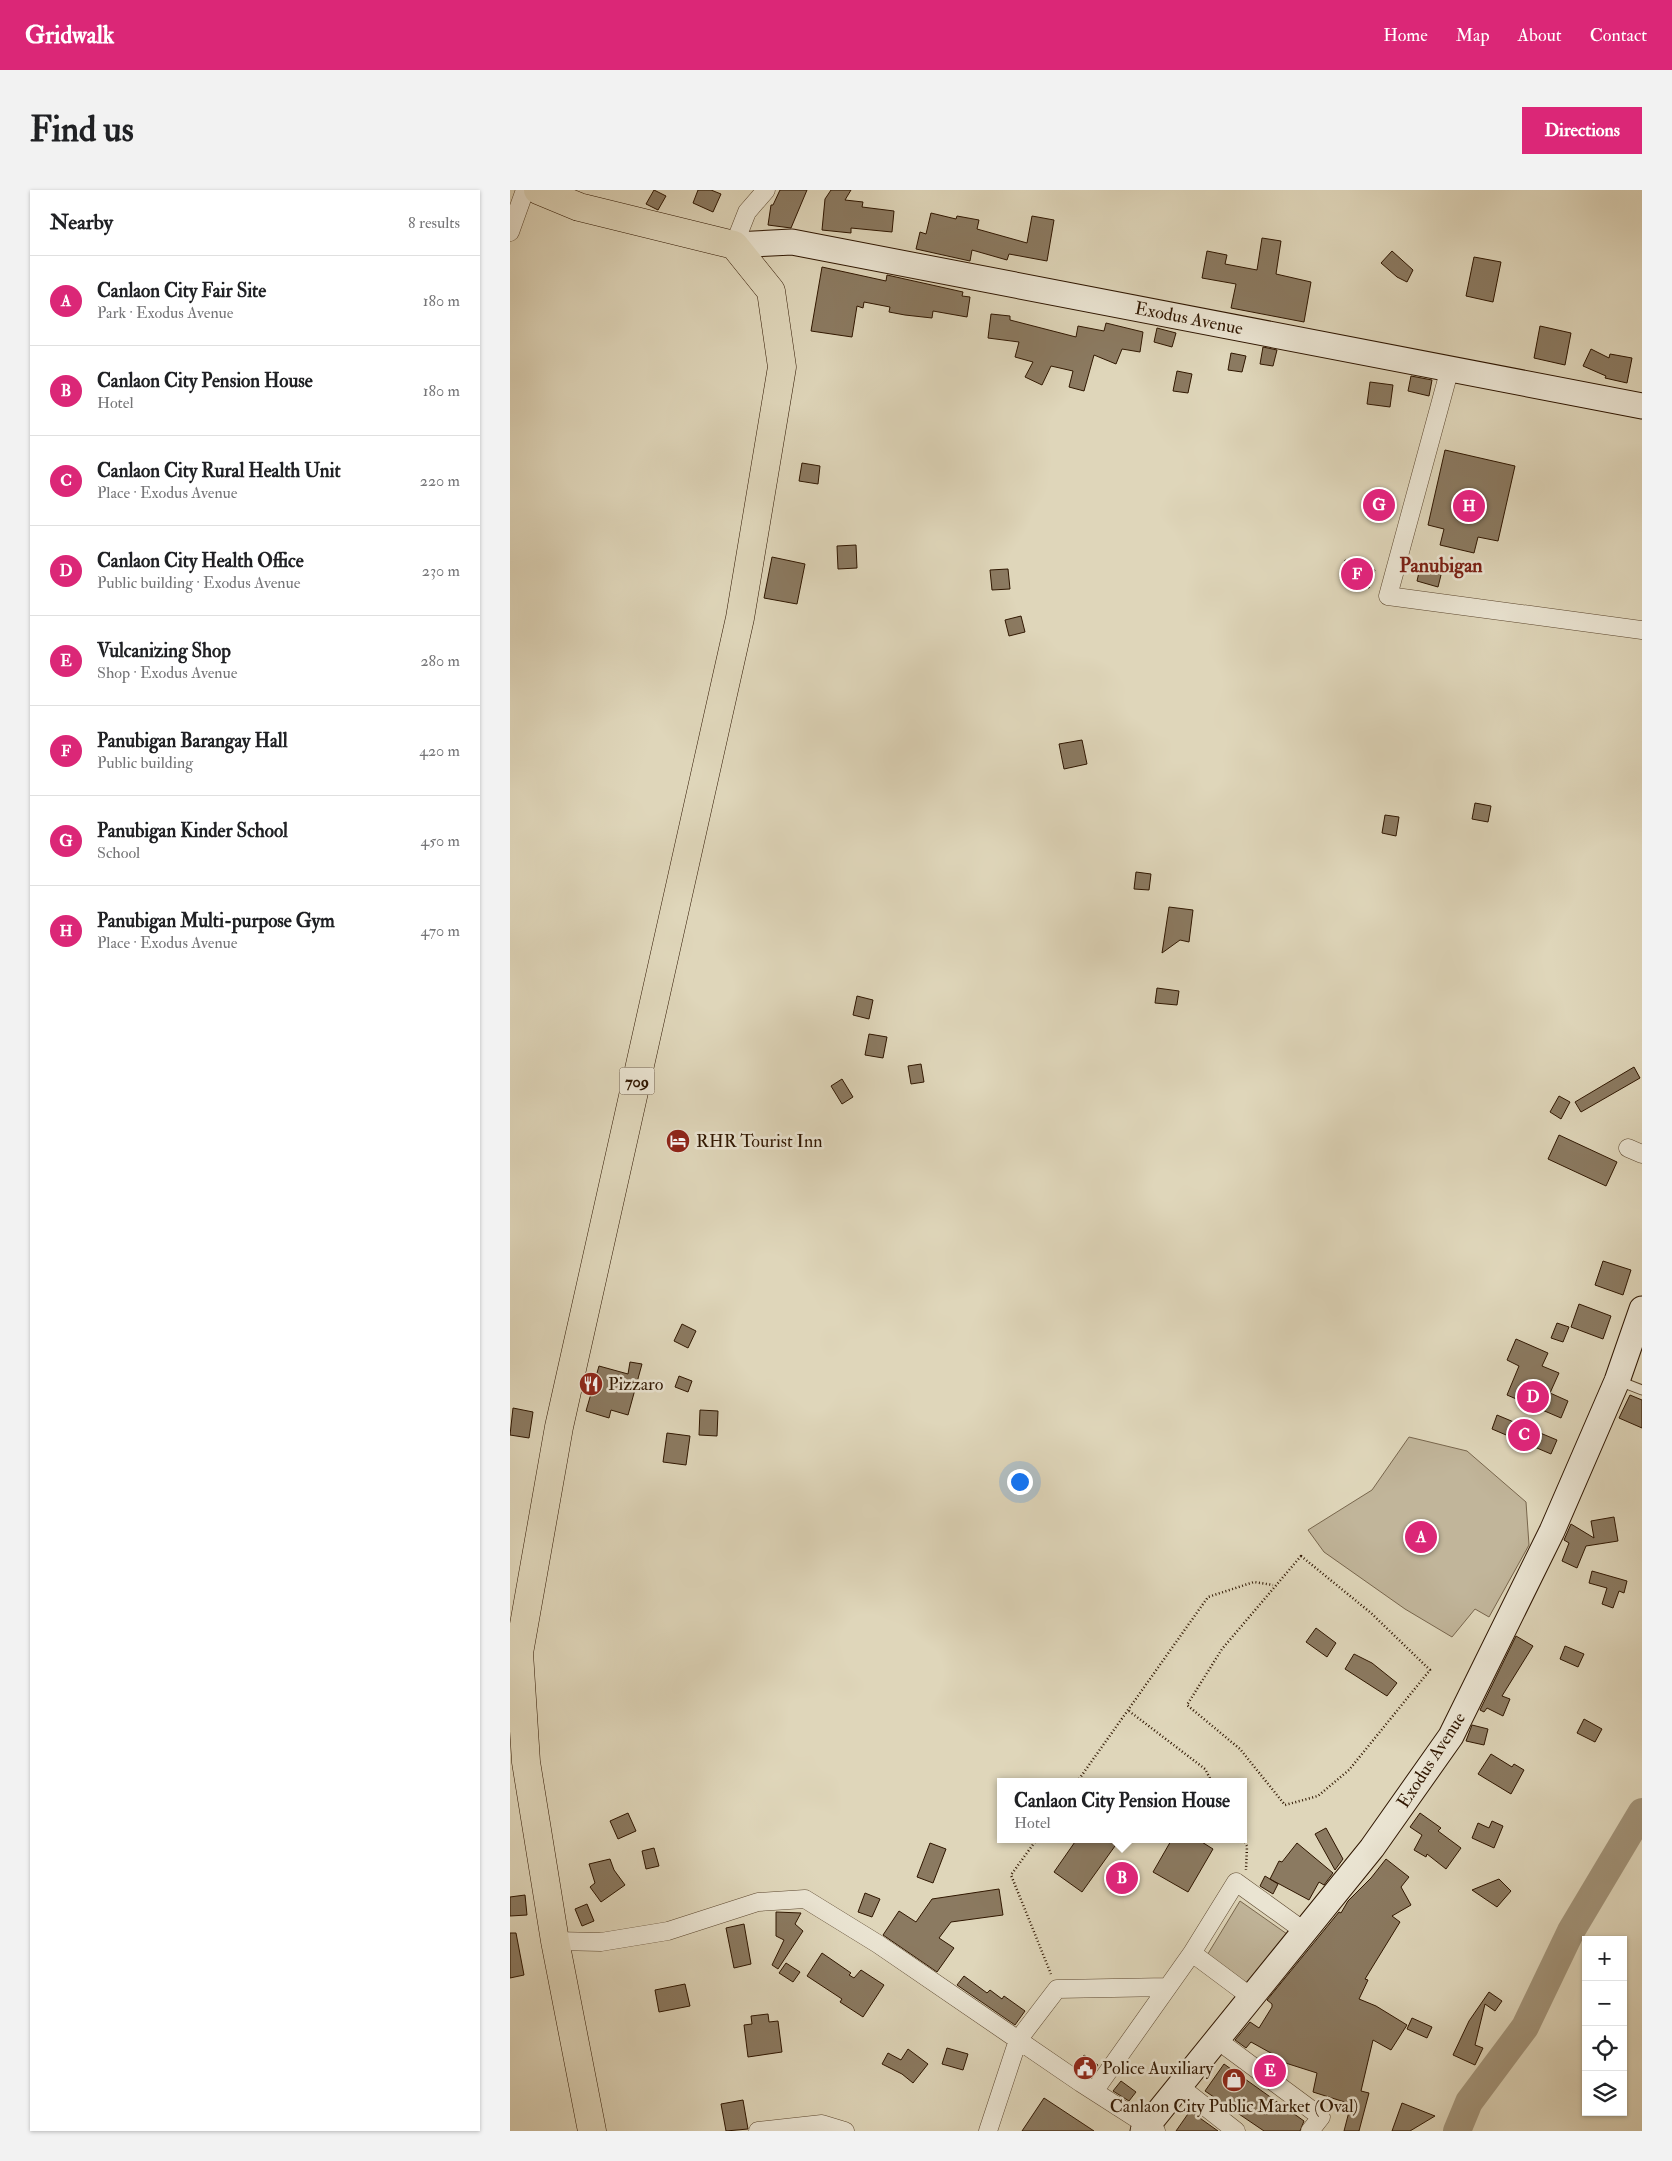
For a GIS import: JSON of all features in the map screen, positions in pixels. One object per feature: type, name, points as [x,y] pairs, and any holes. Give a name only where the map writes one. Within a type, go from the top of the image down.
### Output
[{"type":"main road","points":[[538,190],[579,207],[734,246]]},
{"type":"main road","name":"709","points":[[592,2131],[555,1941],[526,1762],[514,1653],[559,1427],[740,618],[782,367],[771,291],[734,246]]},
{"type":"street","points":[[510,232],[524,190]]},
{"type":"street","points":[[734,246],[747,212],[766,190]]},
{"type":"street","name":"Exodus Avenue","points":[[734,246],[792,242],[1642,406]]},
{"type":"street","points":[[1450,368],[1388,596],[1642,630]]},
{"type":"street","name":"Exodus Avenue","points":[[1149,2129],[1179,2086],[1372,1848],[1451,1736],[1552,1531],[1617,1380],[1642,1309]]},
{"type":"street","points":[[1095,2090],[1192,1952],[1236,1882],[1304,1931]]},
{"type":"street","points":[[555,1941],[601,1942],[668,1930],[758,1902],[805,1899],[878,1944],[1095,2090],[1149,2129]]},
{"type":"street","points":[[1192,1952],[1250,1997]]},
{"type":"street","points":[[988,2131],[1018,2040],[1057,1989],[1168,1987]]},
{"type":"street","points":[[1216,2040],[1321,2117],[1310,2131]]},
{"type":"street","points":[[1179,2086],[1236,2131]]},
{"type":"street","points":[[758,2131],[822,2124],[845,2131]]},
{"type":"lane","points":[[1617,1380],[1642,1390]]},
{"type":"path","points":[[1301,1556],[1371,1613],[1430,1670],[1349,1770],[1318,1796],[1284,1806],[1240,1749],[1187,1705],[1222,1649],[1273,1585],[1301,1556]]},
{"type":"path","points":[[1080,1778],[1208,1597],[1254,1582],[1273,1585]]},
{"type":"path","points":[[1128,1710],[1206,1769],[1210,1778]]},
{"type":"path","points":[[1034,1843],[1011,1875],[1057,1989]]},
{"type":"path","points":[[1245,1843],[1247,1846],[1245,1889]]},
{"type":"shaded area","points":[[1409,1437],[1467,1451],[1526,1502],[1529,1545],[1489,1617],[1475,1609],[1452,1637],[1405,1609],[1324,1552],[1308,1530],[1372,1490]]},
{"type":"shaded area","points":[[1240,1901],[1287,1934],[1244,1987],[1206,1957]]},
{"type":"building","points":[[654,190],[666,196],[658,210],[646,204]]},
{"type":"building","points":[[698,190],[711,190],[721,194],[713,212],[693,203]]},
{"type":"building","points":[[780,190],[807,190],[791,228],[768,225],[771,205],[773,205]]},
{"type":"building","points":[[831,190],[851,190],[845,200],[863,202],[862,207],[894,211],[892,232],[851,228],[851,233],[822,230],[825,199]]},
{"type":"building","points":[[931,213],[956,219],[957,216],[979,220],[977,229],[1027,243],[1032,216],[1054,220],[1047,261],[1009,254],[1007,260],[972,250],[970,261],[916,249],[920,232],[926,234]]},
{"type":"building","points":[[1262,238],[1281,241],[1276,274],[1311,282],[1304,322],[1231,308],[1236,284],[1202,278],[1207,251],[1227,255],[1225,264],[1257,270]]},
{"type":"building","points":[[1392,251],[1413,270],[1407,282],[1397,277],[1381,263]]},
{"type":"building","points":[[1474,257],[1501,262],[1493,302],[1466,296]]},
{"type":"building","points":[[822,267],[886,281],[887,275],[963,292],[962,296],[970,297],[967,317],[933,311],[932,318],[905,315],[889,312],[890,307],[864,302],[863,308],[857,306],[852,337],[811,331]]},
{"type":"building","points":[[991,314],[1010,316],[1010,320],[1076,337],[1078,326],[1104,331],[1106,323],[1143,332],[1140,352],[1122,349],[1116,364],[1094,355],[1084,391],[1069,387],[1073,371],[1051,366],[1042,385],[1025,377],[1033,362],[1015,357],[1019,342],[988,338]]},
{"type":"building","points":[[1540,326],[1571,333],[1565,365],[1534,358]]},
{"type":"building","points":[[1157,328],[1176,333],[1172,347],[1154,342]]},
{"type":"building","points":[[1263,347],[1277,350],[1273,366],[1260,364]]},
{"type":"building","points":[[1591,349],[1609,358],[1610,354],[1632,358],[1627,383],[1605,378],[1606,376],[1583,366]]},
{"type":"building","points":[[1231,353],[1246,356],[1242,372],[1228,370]]},
{"type":"building","points":[[1177,371],[1192,374],[1188,393],[1173,391]]},
{"type":"building","points":[[1411,376],[1432,380],[1429,396],[1408,391]]},
{"type":"building","points":[[1370,382],[1393,385],[1390,407],[1367,404]]},
{"type":"building","points":[[1445,450],[1515,466],[1498,541],[1478,537],[1474,553],[1440,545],[1444,529],[1428,525]]},
{"type":"building","points":[[802,463],[820,466],[818,484],[799,481]]},
{"type":"building","points":[[856,545],[857,568],[838,569],[837,546]]},
{"type":"building","points":[[772,557],[805,564],[797,604],[764,598]]},
{"type":"building","points":[[1345,560],[1375,570],[1369,588],[1340,578]]},
{"type":"building","points":[[1420,568],[1441,575],[1438,587],[1417,581]]},
{"type":"building","points":[[1008,569],[1010,589],[992,590],[990,570]]},
{"type":"building","points":[[1021,616],[1025,632],[1009,636],[1005,620]]},
{"type":"building","points":[[1082,740],[1087,764],[1064,769],[1059,744]]},
{"type":"building","points":[[1475,803],[1491,806],[1488,822],[1472,819]]},
{"type":"building","points":[[1385,815],[1399,817],[1396,836],[1382,833]]},
{"type":"building","points":[[1136,872],[1151,874],[1149,890],[1134,889]]},
{"type":"building","points":[[1169,907],[1193,910],[1189,942],[1180,940],[1162,953]]},
{"type":"building","points":[[1157,988],[1179,991],[1177,1005],[1155,1003]]},
{"type":"building","points":[[857,996],[873,1000],[869,1019],[853,1015]]},
{"type":"building","points":[[869,1034],[887,1037],[883,1058],[865,1055]]},
{"type":"building","points":[[921,1064],[924,1082],[911,1084],[908,1066]]},
{"type":"building","points":[[1634,1067],[1640,1078],[1581,1112],[1575,1102]]},
{"type":"building","points":[[842,1079],[853,1097],[842,1104],[831,1086]]},
{"type":"building","points":[[1559,1096],[1570,1102],[1561,1119],[1550,1112]]},
{"type":"building","points":[[1559,1135],[1617,1162],[1606,1186],[1548,1159]]},
{"type":"building","points":[[1603,1261],[1631,1270],[1623,1295],[1595,1285]]},
{"type":"building","points":[[1579,1304],[1611,1316],[1603,1339],[1571,1327]]},
{"type":"building","points":[[1557,1323],[1569,1327],[1563,1342],[1551,1338]]},
{"type":"building","points":[[682,1324],[696,1331],[688,1348],[674,1341]]},
{"type":"building","points":[[1516,1339],[1548,1353],[1542,1366],[1559,1373],[1550,1393],[1568,1401],[1561,1418],[1507,1395],[1519,1366],[1507,1360]]},
{"type":"building","points":[[630,1362],[642,1364],[628,1415],[611,1410],[609,1418],[586,1411],[599,1366],[628,1374]]},
{"type":"building","points":[[679,1376],[692,1381],[688,1392],[675,1387]]},
{"type":"building","points":[[1630,1395],[1642,1400],[1642,1428],[1619,1418]]},
{"type":"building","points":[[513,1408],[533,1412],[529,1438],[510,1435]]},
{"type":"building","points":[[700,1410],[718,1411],[717,1436],[699,1435]]},
{"type":"building","points":[[1497,1415],[1557,1440],[1551,1454],[1492,1429]]},
{"type":"building","points":[[667,1433],[690,1436],[686,1465],[663,1462]]},
{"type":"building","points":[[1614,1517],[1618,1541],[1586,1546],[1577,1568],[1562,1561],[1569,1543],[1564,1540],[1571,1524],[1594,1538],[1591,1521]]},
{"type":"building","points":[[1592,1571],[1627,1581],[1624,1593],[1619,1591],[1613,1608],[1602,1604],[1607,1588],[1589,1583]]},
{"type":"building","points":[[1316,1628],[1336,1643],[1327,1657],[1306,1642]]},
{"type":"building","points":[[1516,1636],[1533,1646],[1502,1696],[1510,1699],[1503,1716],[1487,1708],[1484,1712],[1480,1710]]},
{"type":"building","points":[[1565,1646],[1584,1654],[1578,1667],[1560,1659]]},
{"type":"building","points":[[1354,1654],[1372,1663],[1397,1683],[1387,1696],[1345,1669]]},
{"type":"building","points":[[1584,1719],[1602,1729],[1595,1742],[1577,1733]]},
{"type":"building","points":[[1472,1725],[1488,1729],[1484,1745],[1466,1741]]},
{"type":"building","points":[[1491,1754],[1512,1767],[1514,1764],[1524,1770],[1511,1794],[1478,1774]]},
{"type":"building","points":[[628,1813],[636,1831],[618,1839],[610,1821]]},
{"type":"building","points":[[1420,1813],[1441,1828],[1438,1831],[1461,1848],[1446,1869],[1427,1854],[1426,1857],[1414,1850],[1422,1835],[1410,1827]]},
{"type":"building","points":[[1492,1821],[1503,1826],[1494,1848],[1472,1838],[1478,1823],[1489,1828]]},
{"type":"building","points":[[1326,1828],[1343,1859],[1335,1870],[1315,1834]]},
{"type":"building","points":[[930,1843],[946,1849],[933,1883],[917,1877]]},
{"type":"building","points":[[1074,1843],[1117,1843],[1082,1892],[1054,1872]]},
{"type":"building","points":[[1170,1843],[1203,1843],[1213,1849],[1188,1892],[1153,1872]]},
{"type":"building","points":[[1297,1843],[1333,1873],[1324,1885],[1319,1882],[1309,1900],[1270,1879],[1279,1861],[1282,1862]]},
{"type":"building","points":[[654,1848],[659,1866],[646,1869],[642,1851]]},
{"type":"building","points":[[610,1859],[614,1870],[625,1885],[601,1902],[590,1887],[595,1883],[589,1864]]},
{"type":"building","points":[[1386,1859],[1409,1877],[1401,1887],[1411,1905],[1392,1916],[1400,1922],[1365,1979],[1368,1980],[1359,1999],[1376,2006],[1407,2025],[1391,2050],[1373,2040],[1361,2091],[1369,2093],[1359,2131],[1344,2131],[1351,2104],[1313,2092],[1317,2073],[1276,2060],[1278,2057],[1251,2042],[1246,2048],[1235,2040],[1250,2022],[1259,2028],[1272,2007],[1272,2004],[1267,2000],[1339,1912],[1341,1913],[1348,1901],[1371,1878]]},
{"type":"building","points":[[1265,1876],[1278,1884],[1273,1894],[1260,1886]]},
{"type":"building","points":[[1499,1879],[1511,1891],[1497,1907],[1472,1890]]},
{"type":"building","points":[[999,1889],[1003,1915],[951,1922],[939,1938],[954,1948],[937,1972],[883,1935],[899,1911],[916,1922],[932,1899]]},
{"type":"building","points":[[865,1893],[880,1899],[872,1917],[858,1912]]},
{"type":"building","points":[[525,1895],[527,1915],[510,1916],[510,1897]]},
{"type":"building","points":[[587,1904],[594,1921],[582,1926],[575,1909]]},
{"type":"building","points":[[776,1912],[801,1913],[795,1924],[803,1931],[778,1969],[772,1965],[784,1940],[776,1936]]},
{"type":"building","points":[[744,1924],[751,1964],[734,1968],[726,1928]]},
{"type":"building","points":[[510,1933],[516,1933],[524,1975],[510,1978]]},
{"type":"building","points":[[822,1953],[851,1973],[849,1975],[854,1978],[861,1970],[884,1985],[863,2017],[840,2002],[842,1999],[807,1976]]},
{"type":"building","points":[[786,1963],[800,1972],[793,1982],[779,1973]]},
{"type":"building","points":[[964,1976],[987,1993],[990,1990],[1002,1999],[1004,1996],[1025,2011],[1015,2025],[957,1985]]},
{"type":"building","points":[[685,1984],[690,2006],[659,2012],[655,1990]]},
{"type":"building","points":[[1489,1992],[1502,2001],[1495,2011],[1485,2004],[1475,2045],[1483,2048],[1475,2065],[1453,2055],[1469,2021]]},
{"type":"building","points":[[768,2014],[769,2022],[778,2021],[782,2052],[748,2057],[744,2025],[752,2024],[751,2016]]},
{"type":"building","points":[[1412,2018],[1432,2027],[1427,2038],[1407,2029]]},
{"type":"building","points":[[947,2048],[968,2054],[963,2070],[942,2064]]},
{"type":"building","points":[[908,2049],[928,2064],[913,2083],[902,2074],[882,2064],[888,2053],[901,2060]]},
{"type":"building","name":"Police Auxiliary","points":[[1084,2055],[1098,2065],[1090,2076],[1075,2066]]},
{"type":"building","points":[[1224,2064],[1304,2121],[1300,2131],[1264,2131],[1205,2091]]},
{"type":"building","points":[[1121,2081],[1136,2092],[1129,2101],[1113,2091]]},
{"type":"building","points":[[1044,2098],[1094,2131],[1022,2131]]},
{"type":"building","points":[[743,2100],[748,2129],[726,2131],[721,2104]]},
{"type":"building","points":[[1402,2103],[1435,2116],[1410,2131],[1392,2131]]},
{"type":"building","points":[[1190,2111],[1218,2131],[1176,2131]]},
{"type":"waterway","points":[[1457,2131],[1469,2102],[1525,2027],[1571,1931],[1642,1812]]},
{"type":"place","name":"Panubigan Kinder School","points":[[1379,505]]},
{"type":"place","name":"Panubigan Multi-purpose Gym","points":[[1469,506]]},
{"type":"place","name":"Panubigan Barangay Hall","points":[[1357,574]]},
{"type":"place","name":"RHR Tourist Inn","points":[[678,1141]]},
{"type":"place","name":"Pizzaro","points":[[591,1384]]},
{"type":"place","name":"Canlaon City Health Office","points":[[1533,1397]]},
{"type":"place","name":"Canlaon City Rural Health Unit","points":[[1524,1435]]},
{"type":"place","name":"Canlaon City Fair Site","points":[[1421,1537]]},
{"type":"place","name":"Canlaon City Pension House","points":[[1122,1878]]},
{"type":"place","name":"Police Auxiliary","points":[[1085,2068]]},
{"type":"place","name":"Vulcanizing Shop","points":[[1270,2071]]},
{"type":"place","name":"Canlaon City Public Market (Oval)","points":[[1234,2080]]},
{"type":"district","name":"Panubigan","points":[[1441,565]]}]
